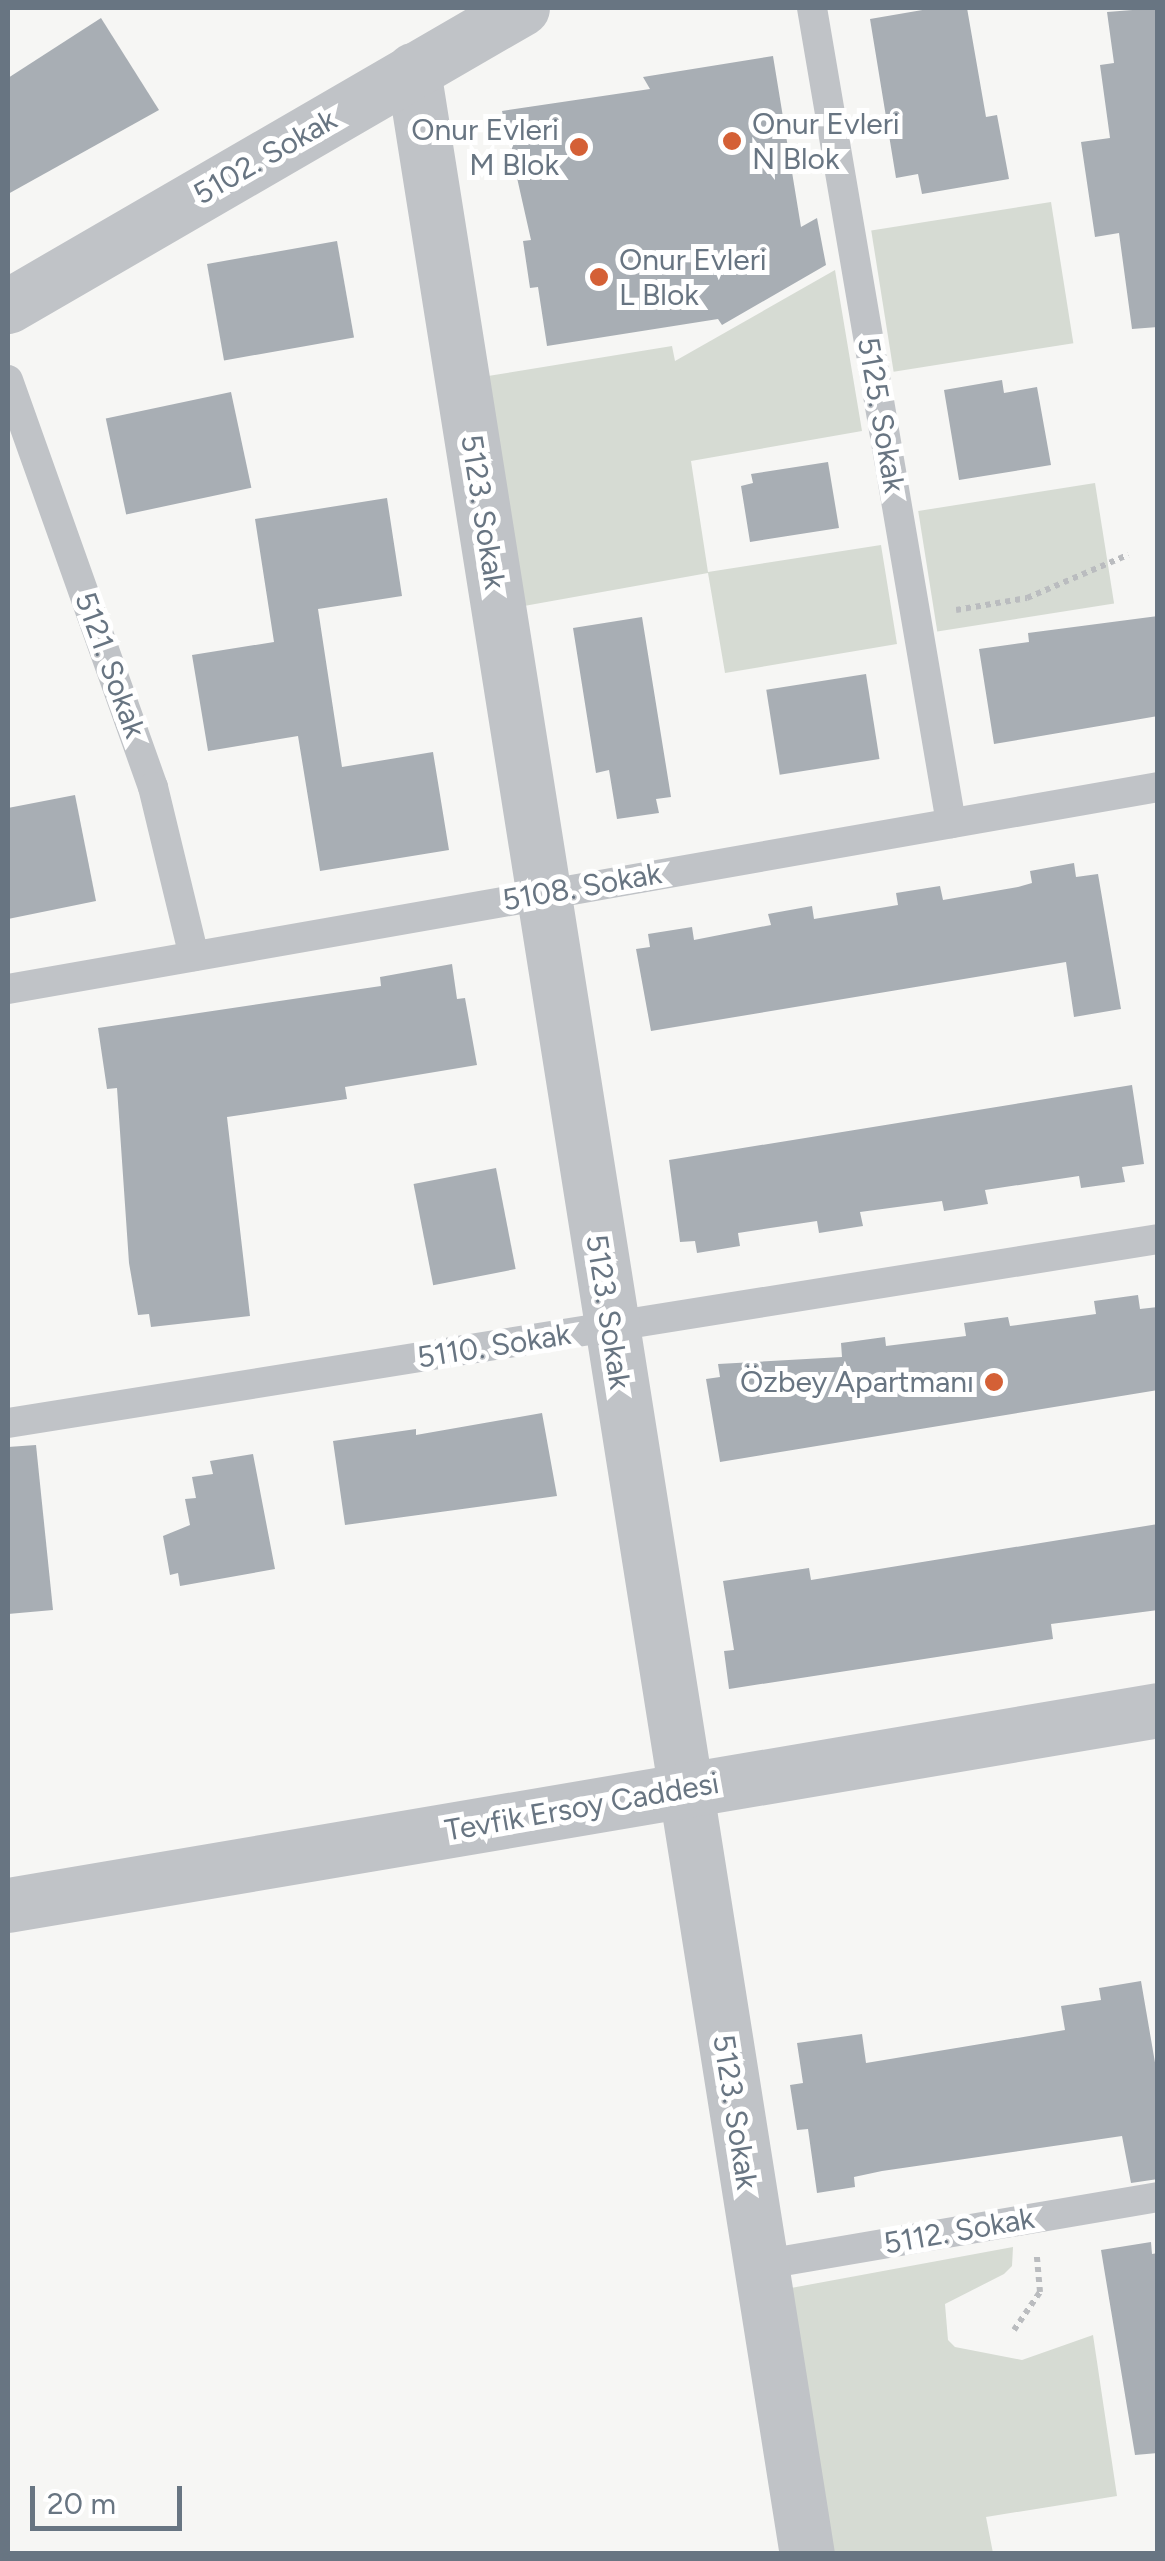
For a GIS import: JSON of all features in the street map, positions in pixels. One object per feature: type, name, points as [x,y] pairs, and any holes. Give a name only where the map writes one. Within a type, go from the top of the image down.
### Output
[{"type":"street","name":"5102. Sokak","points":[[8,306],[522,8]]},
{"type":"street","name":"5123. Sokak","points":[[413,70],[807,2554]]},
{"type":"street","name":"Tevfik Ersoy Caddesi","points":[[8,1904],[1158,1710]]},
{"type":"lane","name":"5125. Sokak","points":[[812,8],[951,823]]},
{"type":"lane","name":"5121. Sokak","points":[[8,380],[152,787],[194,956]]},
{"type":"lane","name":"5108. Sokak","points":[[8,988],[1158,787]]},
{"type":"lane","name":"5110. Sokak","points":[[8,1422],[1158,1239]]},
{"type":"lane","name":"5112. Sokak","points":[[760,2265],[1158,2198]]},
{"type":"path","points":[[915,615],[1028,598],[1128,555]]},
{"type":"path","points":[[1014,2330],[1040,2292],[1031,2219]]},
{"type":"shaded area","points":[[1051,202],[1073,343],[894,372],[871,230]]},
{"type":"shaded area","points":[[835,270],[862,431],[691,461],[708,572],[881,545],[897,644],[725,673],[708,573],[524,606],[488,376],[672,346],[675,361]]},
{"type":"shaded area","points":[[1095,483],[1114,603],[937,631],[918,511]]},
{"type":"shaded area","points":[[1013,2247],[1012,2266],[1004,2274],[945,2304],[948,2340],[955,2347],[1022,2360],[1093,2335],[1117,2496],[986,2517],[993,2553],[832,2553],[791,2288]]},
{"type":"building","points":[[934,8],[967,8],[986,117],[997,115],[1009,179],[922,194],[918,174],[896,178],[870,19]]},
{"type":"building","points":[[1158,8],[1158,327],[1132,329],[1119,233],[1095,237],[1081,142],[1110,138],[1100,65],[1114,63],[1107,12]]},
{"type":"building","points":[[101,18],[159,110],[8,194],[8,78]]},
{"type":"building","points":[[773,56],[801,227],[817,218],[826,265],[722,325],[718,319],[547,346],[538,287],[530,288],[523,241],[531,240],[502,111],[650,89],[643,77]]},
{"type":"building","points":[[337,241],[354,338],[224,360],[207,264]]},
{"type":"building","points":[[1002,380],[1004,393],[1037,387],[1051,465],[959,480],[944,390]]},
{"type":"building","points":[[231,392],[251,488],[126,514],[106,419]]},
{"type":"building","points":[[828,462],[839,528],[750,542],[741,486],[753,483],[751,474]]},
{"type":"building","points":[[387,498],[402,596],[318,609],[342,767],[433,752],[449,850],[320,871],[298,736],[208,751],[192,655],[274,642],[255,519]]},
{"type":"building","points":[[1158,616],[1158,716],[994,744],[979,649],[1029,642],[1028,633]]},
{"type":"building","points":[[642,617],[671,797],[656,799],[659,813],[617,819],[609,770],[596,773],[573,628]]},
{"type":"building","points":[[866,674],[879,759],[780,775],[766,690]]},
{"type":"building","points":[[75,795],[96,901],[8,919],[8,808]]},
{"type":"building","points":[[1074,863],[1076,877],[1098,874],[1121,1009],[1074,1017],[1066,962],[651,1031],[636,949],[650,947],[648,934],[692,927],[694,940],[771,925],[768,914],[812,906],[814,919],[898,905],[896,893],[940,886],[943,900],[1018,887],[1032,883],[1030,871]]},
{"type":"building","points":[[452,964],[457,999],[465,998],[477,1065],[345,1087],[347,1099],[227,1117],[250,1316],[151,1327],[149,1314],[138,1315],[129,1263],[117,1088],[107,1089],[98,1028],[381,986],[380,977]]},
{"type":"building","points":[[1132,1085],[1144,1164],[1122,1167],[1125,1182],[1081,1188],[1079,1176],[985,1190],[988,1204],[944,1211],[942,1201],[860,1212],[863,1226],[819,1233],[817,1221],[738,1233],[740,1246],[697,1253],[695,1241],[680,1242],[669,1160]]},
{"type":"building","points":[[496,1168],[516,1269],[433,1285],[414,1184]]},
{"type":"building","points":[[1138,1295],[1140,1309],[1158,1307],[1158,1390],[720,1462],[706,1379],[720,1377],[718,1364],[842,1357],[841,1343],[885,1337],[886,1346],[966,1336],[964,1323],[1008,1317],[1010,1326],[1096,1314],[1094,1301]]},
{"type":"building","points":[[542,1413],[557,1496],[345,1525],[333,1441],[416,1429],[416,1435]]},
{"type":"building","points":[[36,1445],[53,1610],[8,1614],[8,1447]]},
{"type":"building","points":[[253,1454],[275,1569],[180,1586],[178,1573],[170,1575],[163,1536],[190,1525],[185,1499],[196,1498],[192,1477],[213,1474],[210,1461]]},
{"type":"building","points":[[1158,1524],[1158,1610],[1051,1624],[1053,1639],[729,1689],[724,1651],[734,1650],[723,1581],[809,1568],[811,1580]]},
{"type":"building","points":[[1141,1981],[1158,2080],[1158,2179],[1131,2183],[1122,2136],[882,2171],[854,2177],[855,2187],[817,2193],[808,2129],[797,2130],[790,2085],[803,2083],[797,2043],[862,2034],[866,2063],[1065,2030],[1061,2006],[1101,2000],[1099,1988]]},
{"type":"building","points":[[1151,2242],[1152,2254],[1158,2253],[1158,2453],[1135,2455],[1101,2250]]},
{"type":"place","name":"Onur Evleri N Blok","points":[[732,141]]},
{"type":"place","name":"Onur Evleri M Blok","points":[[579,147]]},
{"type":"place","name":"Onur Evleri L Blok","points":[[599,277]]},
{"type":"place","name":"Özbey Apartmanı","points":[[994,1382]]}]
